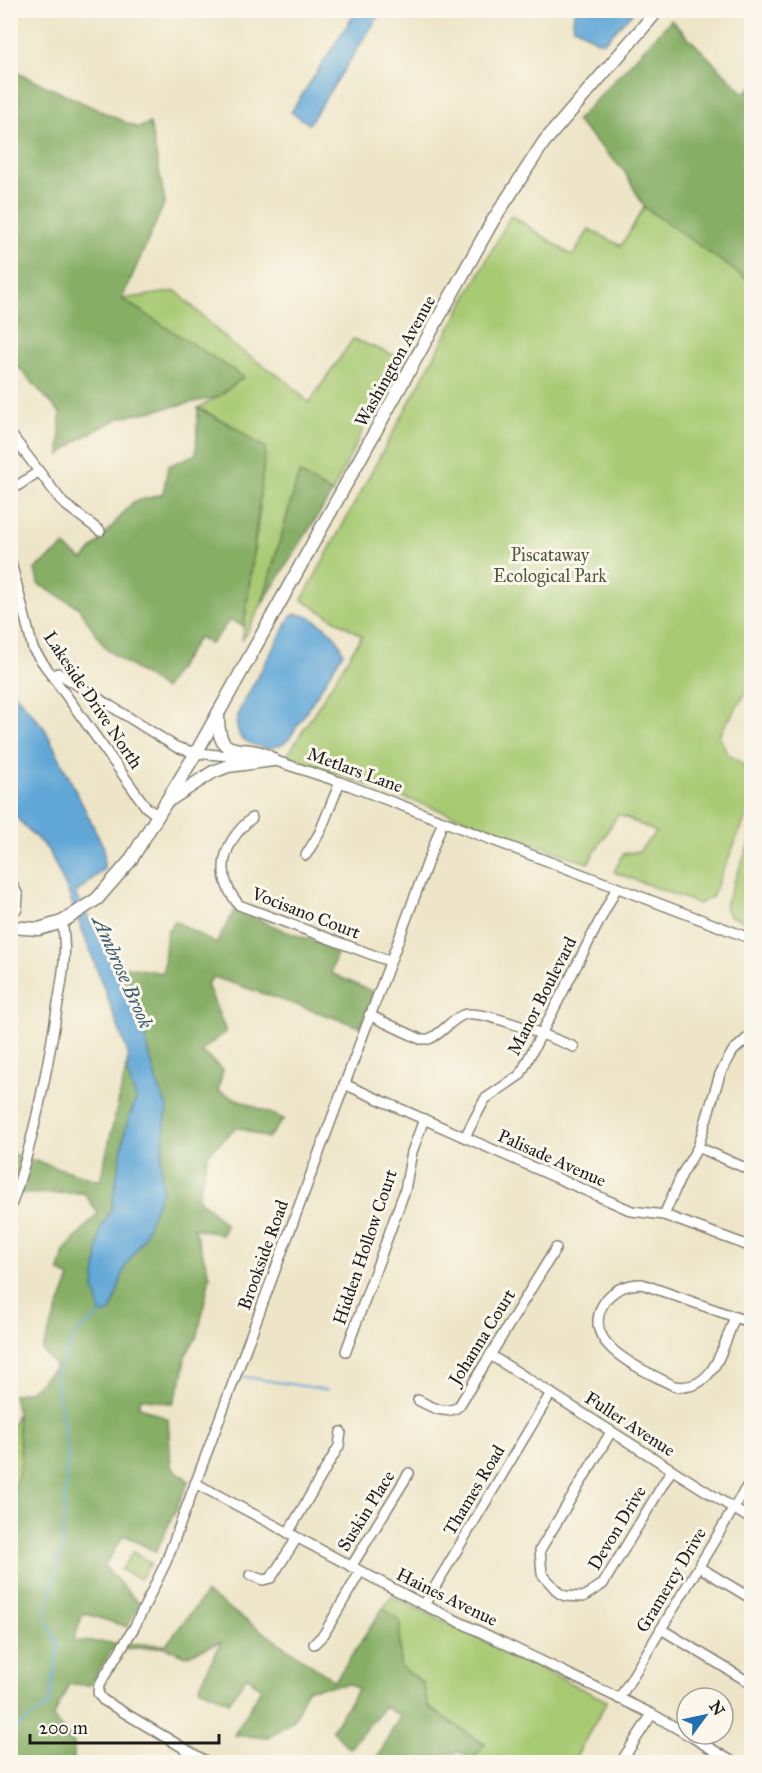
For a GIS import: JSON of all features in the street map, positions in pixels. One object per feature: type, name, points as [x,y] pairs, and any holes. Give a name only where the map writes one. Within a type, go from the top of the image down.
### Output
[{"type":"main road","name":"Washington Avenue","points":[[196,753],[492,222],[544,142],[658,10]]},
{"type":"main road","points":[[218,713],[218,728],[223,744],[232,750],[267,756],[273,760]]},
{"type":"main road","points":[[10,927],[39,929],[67,919],[85,908],[119,875],[196,753]]},
{"type":"main road","points":[[167,801],[213,772],[234,765],[273,760]]},
{"type":"street","points":[[10,433],[63,503],[100,531]]},
{"type":"street","points":[[10,491],[38,472]]},
{"type":"street","name":"Lakeside Drive North","points":[[10,558],[31,644],[146,807],[158,816]]},
{"type":"street","name":"Metlars Lane","points":[[51,675],[58,673],[164,741],[196,753],[273,760],[340,782],[752,939]]},
{"type":"street","points":[[306,855],[320,832],[340,782]]},
{"type":"street","name":"Vocisano Court","points":[[252,818],[235,836],[223,861],[226,886],[239,905],[389,961]]},
{"type":"street","name":"Brookside Road","points":[[207,1762],[102,1701],[98,1693],[99,1685],[135,1626],[166,1562],[443,821]]},
{"type":"street","points":[[10,880],[18,895],[18,909]]},
{"type":"street","name":"Manor Boulevard","points":[[465,1137],[485,1099],[516,1080],[616,888]]},
{"type":"street","points":[[10,1209],[29,1157],[40,1111],[66,956],[67,919]]},
{"type":"street","points":[[369,1015],[420,1039],[429,1039],[437,1036],[466,1014],[542,1033],[574,1047]]},
{"type":"street","points":[[664,1215],[682,1174],[698,1147],[720,1074],[733,1051],[752,1034]]},
{"type":"street","name":"Palisade Avenue","points":[[344,1084],[632,1210],[664,1215],[752,1247]]},
{"type":"street","name":"Hidden Hollow Court","points":[[346,1352],[405,1190],[412,1152],[424,1119]]},
{"type":"street","points":[[698,1147],[752,1172]]},
{"type":"street","name":"Johanna Court","points":[[418,1400],[433,1408],[454,1410],[556,1248]]},
{"type":"street","points":[[735,1317],[710,1374],[695,1386],[683,1388],[674,1386],[609,1348],[598,1327],[601,1310],[606,1301],[621,1288],[633,1284],[642,1284],[752,1323]]},
{"type":"street","name":"Fuller Avenue","points":[[490,1355],[752,1520]]},
{"type":"street","name":"Thames Road","points":[[424,1605],[551,1393]]},
{"type":"street","points":[[288,1533],[339,1446],[340,1432]]},
{"type":"street","name":"Devon Drive","points":[[611,1432],[540,1550],[542,1574],[559,1593],[565,1596],[583,1597],[603,1584],[671,1471]]},
{"type":"street","name":"Suskin Place","points":[[351,1567],[410,1473]]},
{"type":"street","name":"Gramercy Drive","points":[[619,1699],[752,1478]]},
{"type":"street","name":"Haines Avenue","points":[[195,1483],[424,1605],[675,1727]]},
{"type":"street","points":[[250,1575],[263,1580],[271,1578],[297,1538]]},
{"type":"street","points":[[699,1568],[752,1599]]},
{"type":"street","points":[[314,1644],[324,1634],[360,1572]]},
{"type":"street","points":[[661,1629],[752,1684]]},
{"type":"street","points":[[621,1762],[652,1714]]},
{"type":"street","name":"Haines Avenue","points":[[703,1746],[721,1759],[733,1762]]},
{"type":"green space","points":[[671,20],[744,93],[751,87],[751,282],[644,207],[624,171],[576,121]]},
{"type":"green space","points":[[11,70],[138,128],[150,123],[165,202],[122,299],[244,377],[218,397],[119,418],[80,439],[60,455],[60,413],[11,359]]},
{"type":"green space","name":"Piscataway Ecological Park","points":[[644,207],[751,282],[751,685],[719,735],[727,753],[751,770],[751,805],[712,897],[699,904],[614,872],[623,854],[639,851],[656,832],[618,814],[588,863],[287,756],[362,636],[302,600],[511,215],[573,256],[589,229],[621,246]]},
{"type":"green space","points":[[176,291],[234,346],[288,382],[309,403],[353,339],[399,357],[332,493],[299,474],[262,604],[242,641],[260,508],[253,442],[236,428],[198,408],[218,397],[122,299]]},
{"type":"green space","points":[[198,408],[266,447],[244,626],[230,620],[211,644],[199,637],[164,689],[107,650],[78,607],[38,584],[35,569],[64,546],[83,560],[133,502],[163,494],[168,466],[196,454]]},
{"type":"green space","points":[[299,473],[332,493],[262,604]]},
{"type":"green space","points":[[751,839],[751,924],[728,915],[725,905]]},
{"type":"green space","points":[[235,909],[287,932],[338,949],[331,973],[373,992],[361,1027],[214,977],[207,984],[226,1032],[201,1051],[223,1070],[218,1091],[284,1119],[268,1138],[237,1127],[208,1154],[198,1198],[226,1225],[222,1235],[194,1228],[210,1276],[198,1335],[185,1356],[183,1375],[173,1404],[141,1398],[138,1406],[168,1419],[171,1467],[189,1481],[156,1552],[124,1535],[104,1566],[139,1604],[128,1627],[83,1613],[74,1641],[166,1645],[206,1593],[335,1681],[383,1608],[400,1621],[400,1666],[423,1683],[428,1707],[485,1745],[472,1760],[459,1752],[433,1757],[430,1762],[375,1762],[400,1716],[384,1707],[349,1749],[332,1730],[358,1689],[349,1684],[307,1689],[294,1720],[268,1738],[234,1735],[261,1689],[247,1676],[229,1702],[199,1688],[221,1642],[185,1656],[165,1647],[112,1649],[90,1685],[69,1684],[53,1718],[74,1743],[74,1762],[11,1762],[10,1506],[21,1462],[17,1413],[13,1395],[30,1391],[56,1367],[42,1350],[70,1278],[59,1271],[64,1251],[98,1213],[84,1193],[11,1194],[10,1153],[100,1181],[139,1013],[115,965],[163,973],[167,931],[175,921],[216,944]]},
{"type":"green space","points":[[17,1413],[21,1462],[11,1506],[11,1431]]},
{"type":"green space","points":[[133,1552],[151,1563],[140,1579],[121,1570]]},
{"type":"green space","points":[[392,1596],[607,1701],[573,1762],[475,1762],[472,1760],[485,1744],[428,1707],[423,1683],[400,1666],[400,1621],[383,1608]]},
{"type":"water","points":[[357,10],[382,11],[309,124],[291,112]]},
{"type":"water","points":[[574,10],[634,11],[604,42],[597,41],[573,26]]},
{"type":"water","points":[[296,614],[311,618],[325,627],[337,639],[343,653],[289,739],[271,748],[259,747],[240,737],[236,723],[240,709],[291,616]]},
{"type":"water","points":[[10,688],[45,729],[104,848],[104,869],[75,894],[139,1013],[156,1080],[167,1107],[161,1162],[162,1190],[143,1239],[125,1267],[111,1312],[101,1315],[94,1288],[100,1230],[111,1210],[126,1126],[136,1099],[127,1073],[128,1053],[68,892],[49,851],[11,812]]},
{"type":"waterway","name":"Ambrose Brook","points":[[10,1732],[49,1705],[59,1647],[45,1618],[62,1548],[68,1454],[55,1375],[77,1332],[103,1313]]},
{"type":"waterway","points":[[239,1376],[328,1390]]}]
